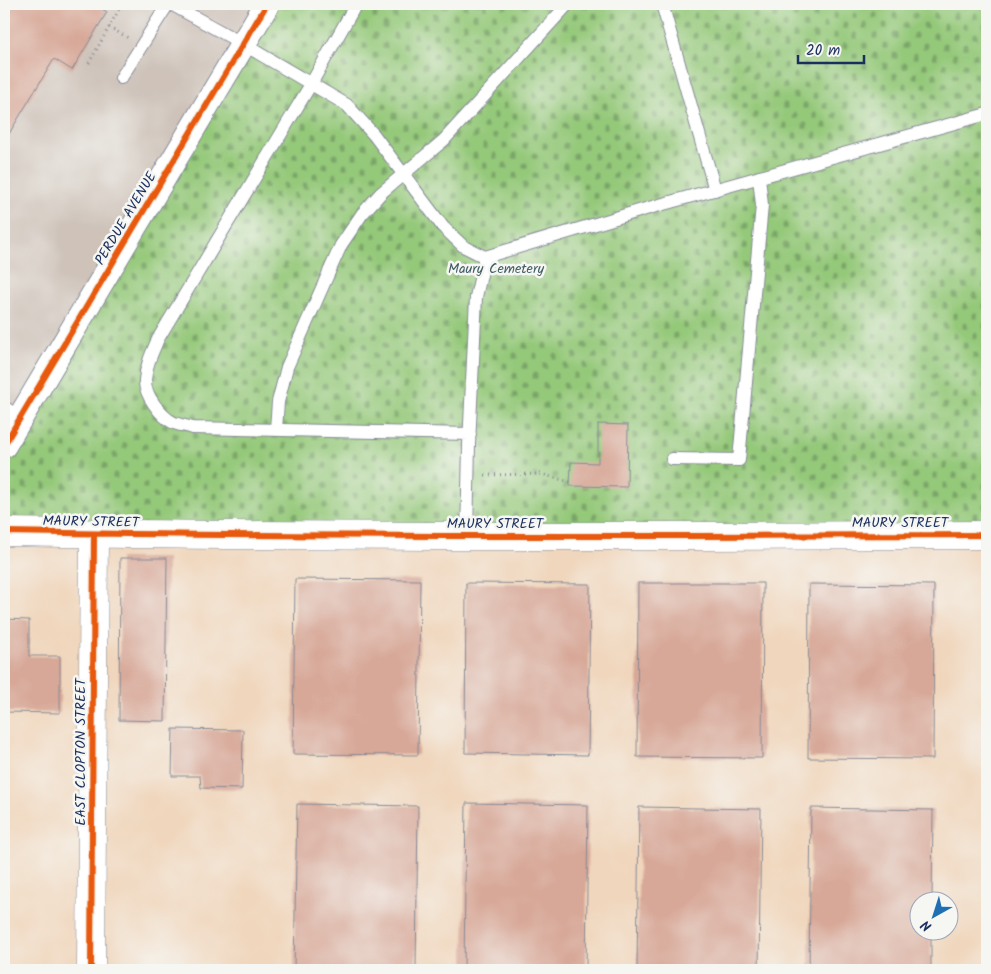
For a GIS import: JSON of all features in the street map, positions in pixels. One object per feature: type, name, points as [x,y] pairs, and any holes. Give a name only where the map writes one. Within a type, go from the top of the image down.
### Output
[{"type":"street","name":"PERDUE AVENUE","points":[[4,445],[12,412],[267,4]]},
{"type":"street","name":"MAURY STREET","points":[[4,532],[467,536],[987,535]]},
{"type":"street","name":"EAST CLOPTON STREET","points":[[91,970],[94,534]]},
{"type":"lane","points":[[121,78],[168,4]]},
{"type":"lane","points":[[172,4],[346,105],[374,135],[443,227],[463,246],[485,257],[759,177],[987,114]]},
{"type":"lane","points":[[356,4],[311,84],[158,340],[148,364],[145,382],[150,399],[160,412],[174,422],[193,428],[470,434]]},
{"type":"lane","points":[[276,429],[278,402],[287,367],[341,245],[362,214],[381,192],[444,140],[568,4]]},
{"type":"lane","points":[[662,4],[715,190]]},
{"type":"lane","points":[[672,459],[739,460],[762,205],[759,177]]},
{"type":"lane","points":[[467,536],[476,297],[485,257]]},
{"type":"path","points":[[89,63],[122,4]]},
{"type":"path","points":[[109,27],[129,39]]},
{"type":"path","points":[[483,475],[541,474],[570,482]]},
{"type":"shaded area","points":[[4,4],[264,4],[4,429]]},
{"type":"shaded area","points":[[4,532],[987,532],[987,970],[4,970]]},
{"type":"green space","name":"Maury Cemetery","points":[[264,4],[987,4],[987,532],[4,532],[4,429]]},
{"type":"building","points":[[4,4],[93,4],[107,12],[72,70],[54,59],[4,142]]},
{"type":"building","points":[[598,424],[628,425],[627,487],[570,486],[571,462],[598,463]]},
{"type":"building","points":[[120,558],[167,558],[165,721],[119,720]]},
{"type":"building","points":[[295,579],[420,580],[418,755],[293,754]]},
{"type":"building","points":[[466,583],[590,584],[588,755],[465,753]]},
{"type":"building","points":[[638,583],[763,583],[762,758],[637,757]]},
{"type":"building","points":[[809,584],[934,585],[933,759],[808,758]]},
{"type":"building","points":[[4,619],[29,620],[29,656],[60,656],[60,713],[4,712]]},
{"type":"building","points":[[173,729],[243,730],[242,789],[201,788],[200,776],[172,776]]},
{"type":"building","points":[[466,803],[588,805],[586,970],[464,970]]},
{"type":"building","points":[[297,804],[418,806],[416,970],[294,970]]},
{"type":"building","points":[[639,807],[761,809],[759,970],[637,970]]},
{"type":"building","points":[[811,808],[933,810],[932,892],[908,892],[908,942],[931,942],[931,970],[809,970]]},
{"type":"cycle path","points":[[4,445],[267,4]]},
{"type":"cycle path","points":[[4,532],[373,536],[987,535]]},
{"type":"cycle path","points":[[91,970],[94,534]]}]
